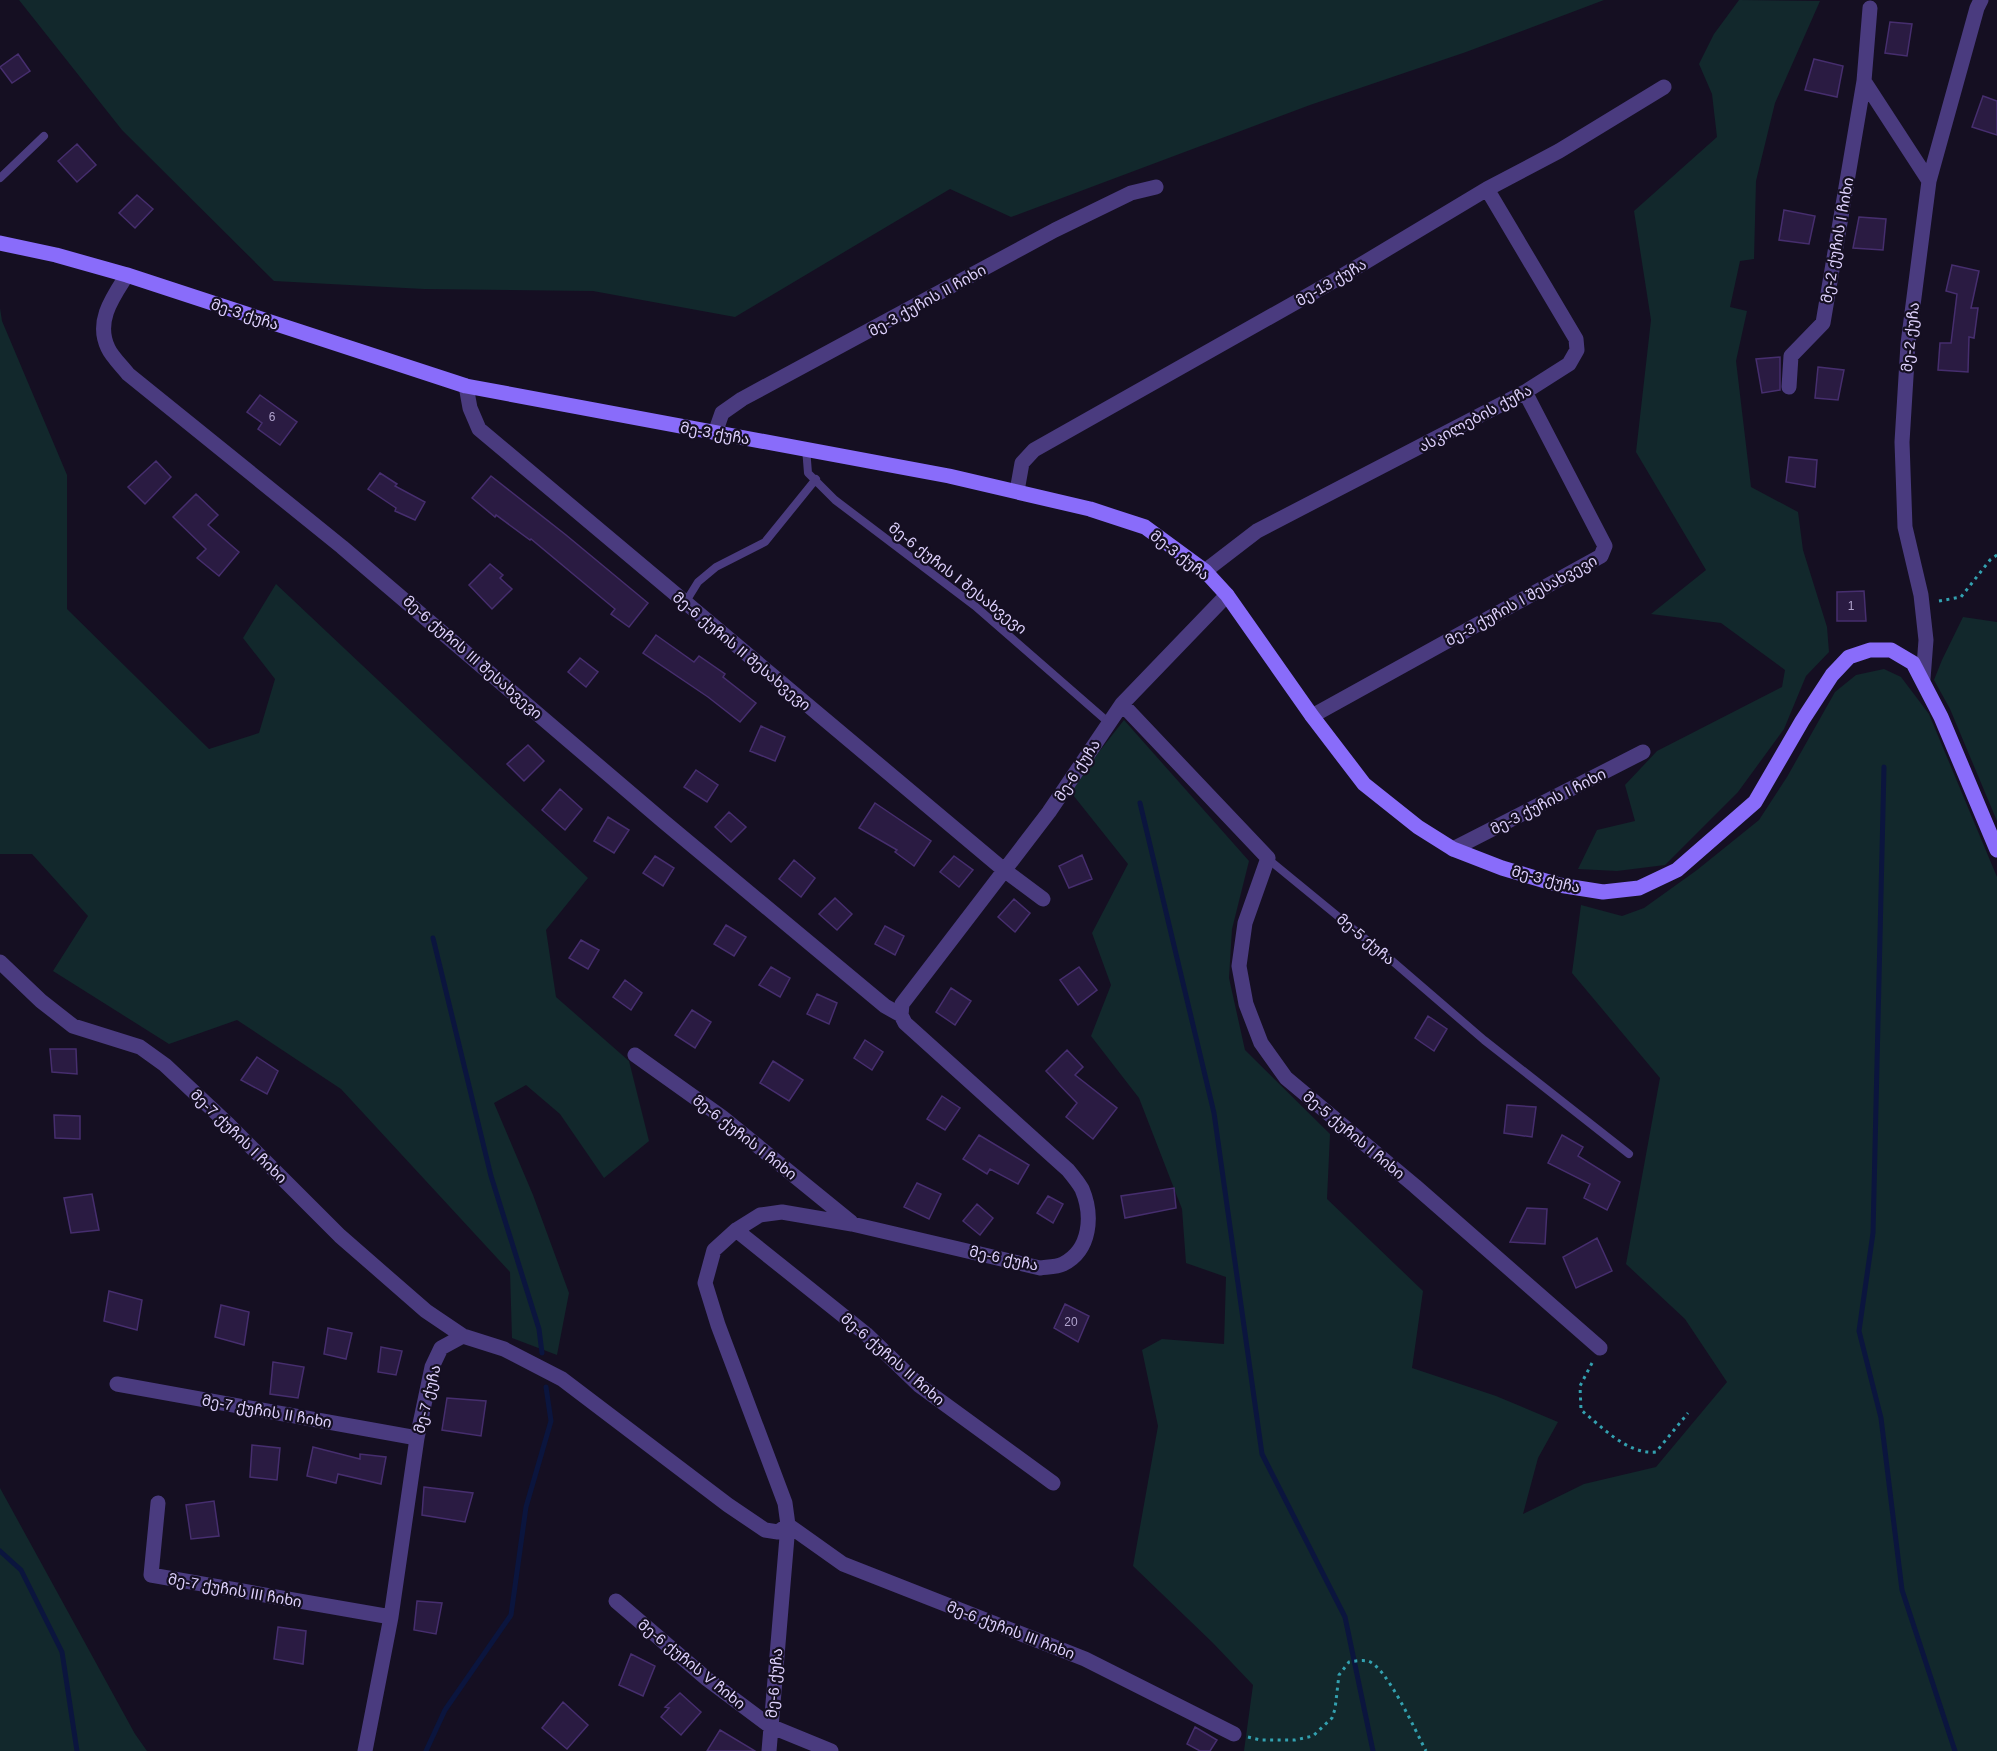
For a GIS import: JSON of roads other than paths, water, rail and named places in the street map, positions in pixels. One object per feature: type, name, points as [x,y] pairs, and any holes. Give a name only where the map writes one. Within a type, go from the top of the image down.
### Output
[{"type":"street","name":"მე-2 ქუჩა","points":[[1923,679],[1926,640],[1922,605],[1905,527],[1902,442],[1908,344],[1929,181],[1981,0]]},
{"type":"street","name":"მე-2 ქუჩის I ჩიხი","points":[[1790,387],[1791,356],[1822,322],[1864,81],[1870,8]]},
{"type":"street","points":[[1864,81],[1929,181]]},
{"type":"street","name":"მე-13 ქუჩა","points":[[1017,491],[1022,463],[1034,450],[1337,279],[1487,189],[1559,151],[1664,87]]},
{"type":"street","name":"მე-3 ქუჩის II ჩიხი","points":[[715,433],[722,413],[742,399],[1055,231],[1131,193],[1156,187]]},
{"type":"street","name":"ასკილების ქუჩა","points":[[1205,571],[1257,531],[1525,392],[1569,364],[1577,350],[1576,339],[1487,189]]},
{"type":"street","name":"მე-3 ქუჩა","points":[[0,243],[56,255],[127,275],[466,386],[806,448],[1017,491],[1090,509],[1145,527],[1205,571],[1227,595],[1312,716],[1364,784],[1418,827],[1453,849],[1502,868],[1559,885],[1603,892],[1640,888],[1677,870],[1755,802],[1802,721],[1832,675],[1849,657],[1870,650],[1891,651],[1913,663],[1923,679],[1950,738],[1997,850]]},
{"type":"street","name":"მე-6 ქუჩის III შესახვევი","points":[[127,275],[109,304],[103,322],[108,348],[128,374],[342,547],[672,829],[885,1006],[901,1015]]},
{"type":"street","name":"მე-6 ქუჩის II შესახვევი","points":[[466,386],[470,408],[479,429],[1004,870],[1043,899]]},
{"type":"street","name":"მე-3 ქუჩის I შესახვევი","points":[[1312,716],[1601,556],[1605,546],[1525,392]]},
{"type":"street","name":"მე-6 ქუჩა","points":[[769,1751],[789,1526],[785,1503],[718,1325],[705,1283],[714,1250],[736,1230],[760,1215],[782,1212],[852,1224],[1040,1268],[1062,1264],[1078,1252],[1087,1238],[1089,1219],[1081,1187],[1068,1170],[905,1023],[901,1015],[902,1004],[1049,812],[1122,704],[1227,595]]},
{"type":"street","name":"მე-5 ქუჩა","points":[[1122,704],[1268,858]]},
{"type":"street","name":"მე-3 ქუჩის I ჩიხი","points":[[1453,849],[1643,752]]},
{"type":"street","name":"მე-5 ქუჩის I ჩიხი","points":[[1268,858],[1245,923],[1239,966],[1246,1004],[1261,1043],[1286,1078],[1415,1186],[1600,1348]]},
{"type":"street","name":"მე-7 ქუჩის I ჩიხი","points":[[0,962],[41,1001],[73,1026],[140,1047],[165,1065],[229,1125],[340,1236],[426,1311],[463,1335]]},
{"type":"street","name":"მე-6 ქუჩის I ჩიხი","points":[[635,1055],[722,1117],[852,1224]]},
{"type":"street","name":"მე-6 ქუჩის II ჩიხი","points":[[736,1230],[866,1334],[920,1386],[1053,1483]]},
{"type":"street","points":[[463,1335],[504,1349],[562,1379],[728,1505],[765,1530],[778,1532],[789,1526]]},
{"type":"street","name":"მე-7 ქუჩა","points":[[365,1751],[391,1617],[417,1438],[432,1367],[441,1348],[463,1335]]},
{"type":"street","name":"მე-7 ქუჩის II ჩიხი","points":[[117,1384],[417,1438]]},
{"type":"street","name":"მე-7 ქუჩის III ჩიხი","points":[[158,1503],[151,1575],[391,1617]]},
{"type":"street","name":"მე-6 ქუჩის III ჩიხი","points":[[789,1526],[843,1564],[1085,1659],[1234,1734]]},
{"type":"street","name":"მე-6 ქუჩის V ჩიხი","points":[[616,1601],[707,1679],[770,1726],[831,1751]]},
{"type":"lane","points":[[0,178],[44,136]]},
{"type":"lane","name":"მე-6 ქუჩის I შესახვევი","points":[[806,448],[808,473],[836,500],[975,606],[1108,722]]},
{"type":"lane","points":[[685,603],[698,582],[716,567],[765,542],[816,479]]},
{"type":"lane","name":"მე-5 ქუჩა","points":[[1268,858],[1484,1040],[1629,1154]]},
{"type":"waterway","points":[[1884,767],[1873,1233],[1859,1331],[1881,1418],[1902,1590],[1955,1751]]},
{"type":"waterway","points":[[1140,803],[1214,1113],[1262,1454],[1345,1617],[1373,1751]]},
{"type":"waterway","points":[[433,938],[491,1176],[539,1329],[542,1353]]},
{"type":"waterway","points":[[426,1751],[445,1710],[511,1615],[526,1507],[551,1421],[546,1387]]},
{"type":"waterway","points":[[0,1551],[21,1570],[62,1652],[77,1751]]}]
